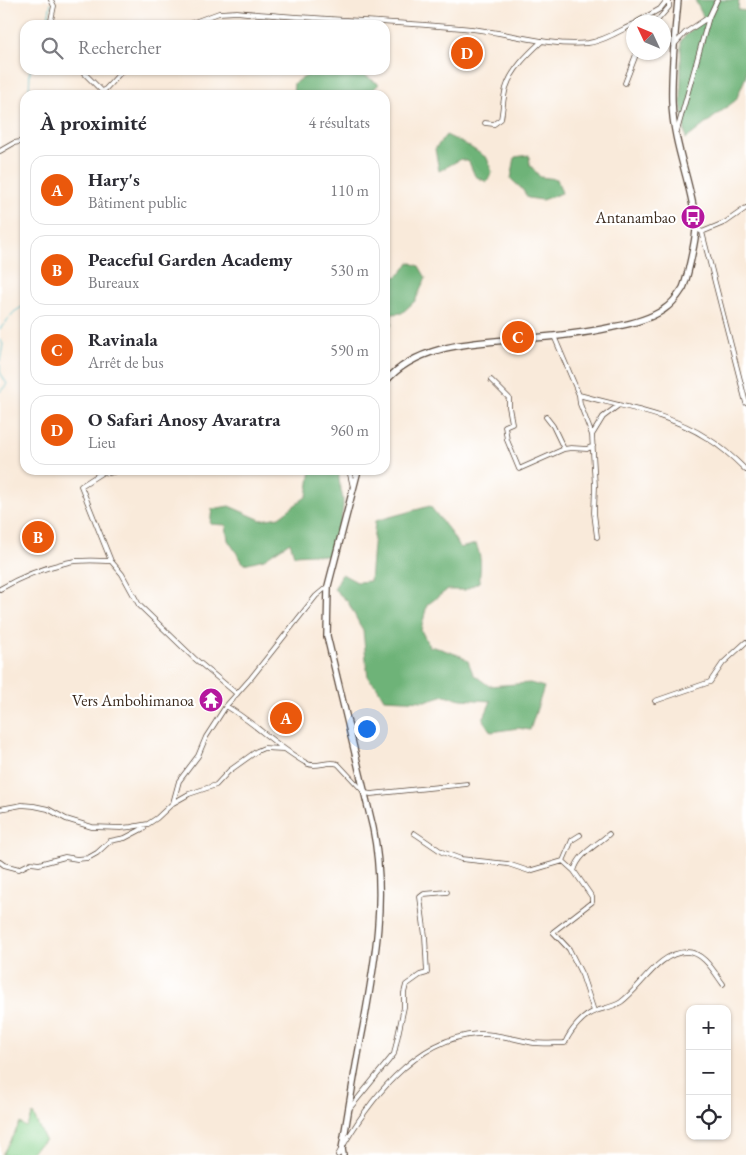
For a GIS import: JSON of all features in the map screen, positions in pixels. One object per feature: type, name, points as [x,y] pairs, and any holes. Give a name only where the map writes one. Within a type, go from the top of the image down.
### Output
[{"type":"main road","points":[[390,376],[409,362],[437,350],[492,340],[594,331],[634,323],[654,315],[668,306],[684,286],[699,230],[676,136],[672,103],[678,0]]},
{"type":"main road","points":[[342,1152],[379,923],[378,854],[327,636],[328,586],[357,475]]},
{"type":"street","points":[[51,0],[54,6],[51,20]]},
{"type":"street","points":[[662,15],[669,6],[668,0]]},
{"type":"street","points":[[649,15],[660,9],[668,0]]},
{"type":"street","points":[[676,136],[709,17],[717,0]]},
{"type":"street","points":[[200,20],[219,13],[237,12],[359,20]]},
{"type":"street","points":[[674,46],[685,33],[709,17]]},
{"type":"street","points":[[390,22],[496,31],[542,41],[566,43],[589,43],[609,37],[626,28]]},
{"type":"street","points":[[486,123],[494,124],[501,119],[505,94],[512,74],[542,41]]},
{"type":"street","points":[[625,84],[634,60]]},
{"type":"street","points":[[85,75],[98,90]]},
{"type":"street","points":[[105,90],[118,75]]},
{"type":"street","points":[[0,151],[20,142]]},
{"type":"street","points":[[746,208],[726,222],[699,230],[746,403]]},
{"type":"street","points":[[554,336],[579,395],[580,404],[592,435],[595,486],[594,513],[597,537]]},
{"type":"street","points":[[491,380],[508,398],[512,423],[505,426],[518,469],[564,449],[587,450],[593,446]]},
{"type":"street","points":[[579,395],[666,418],[706,436],[746,470]]},
{"type":"street","points":[[592,435],[603,416],[619,405]]},
{"type":"street","points":[[546,418],[553,426],[564,449]]},
{"type":"street","points":[[98,475],[81,486],[111,561],[122,574],[139,605],[194,658],[237,694]]},
{"type":"street","points":[[350,475],[354,489]]},
{"type":"street","points":[[0,589],[8,584],[65,563],[111,561]]},
{"type":"street","points":[[173,803],[179,781],[198,756],[206,737],[226,706],[316,596],[328,586]]},
{"type":"street","points":[[655,701],[710,682],[724,663],[746,642]]},
{"type":"street","points":[[226,706],[309,764],[338,764],[365,793],[371,794],[467,784]]},
{"type":"street","points":[[0,809],[22,805],[34,806],[48,809],[66,819],[85,826],[121,828],[148,824],[173,803],[189,794],[216,785],[229,772],[257,751],[264,748],[288,750]]},
{"type":"street","points":[[0,862],[19,869],[31,863],[39,864],[65,857],[88,858],[97,853],[110,841],[125,838],[144,828]]},
{"type":"street","points":[[414,833],[442,852],[461,859],[508,864],[529,871],[563,861]]},
{"type":"street","points":[[563,861],[572,840],[580,834]]},
{"type":"street","points":[[574,871],[576,864],[585,852],[609,834]]},
{"type":"street","points":[[563,861],[574,871],[592,897],[592,902],[553,932],[569,949],[582,975],[594,1011]]},
{"type":"street","points":[[348,1110],[394,1054],[404,1007],[406,985],[420,975],[427,973],[420,897],[424,894],[447,892]]},
{"type":"street","points":[[338,1155],[342,1152],[365,1112],[396,1075],[421,1054],[454,1038],[478,1034],[536,1043],[565,1043],[570,1031],[594,1011],[609,1008],[622,1002],[661,962],[686,952],[694,953],[704,959],[723,984]]},
{"type":"green space","points":[[695,0],[739,0],[738,10],[746,11],[746,76],[736,100],[686,139],[681,103],[681,40],[704,18]]},
{"type":"green space","points":[[308,75],[364,75],[379,84],[373,90],[293,90],[294,83]]},
{"type":"green space","points":[[446,135],[467,145],[487,158],[492,172],[487,182],[475,176],[469,162],[461,159],[439,171],[435,149]]},
{"type":"green space","points":[[529,155],[530,165],[540,177],[557,179],[562,193],[542,200],[528,198],[522,189],[511,179],[515,157]]},
{"type":"green space","points":[[409,262],[419,266],[426,278],[415,301],[402,313],[392,314],[390,326],[390,277],[400,274]]},
{"type":"green space","points":[[310,475],[339,475],[343,501],[342,512],[330,557],[313,554],[294,555],[290,542],[264,559],[244,564],[228,540],[226,525],[210,524],[212,509],[229,506],[261,520],[279,517],[307,496]]},
{"type":"green space","points":[[430,506],[449,530],[460,548],[476,544],[480,558],[480,571],[479,582],[465,590],[447,590],[427,605],[421,630],[429,646],[461,656],[468,661],[473,674],[489,686],[530,683],[544,687],[530,730],[518,728],[491,732],[483,720],[491,701],[461,699],[445,695],[425,701],[384,699],[377,687],[368,678],[363,631],[348,602],[334,589],[342,574],[357,582],[370,581],[375,521]]},
{"type":"green space","points":[[33,1114],[45,1140],[27,1155],[2,1155],[20,1123],[26,1127]]},
{"type":"waterway","points":[[48,20],[51,3]]},
{"type":"waterway","points":[[29,90],[30,75]]},
{"type":"waterway","points":[[0,329],[14,312],[20,308]]},
{"type":"waterway","points":[[0,340],[3,344],[0,361]]},
{"type":"waterway","points":[[0,365],[0,372],[7,384],[0,392]]},
{"type":"place","name":"O Safari Anosy Avaratra","points":[[467,53]]},
{"type":"place","name":"Antanambao","points":[[693,217]]},
{"type":"place","name":"Ravinala","points":[[518,337]]},
{"type":"place","name":"Peaceful Garden Academy","points":[[38,537]]},
{"type":"place","name":"Vers Ambohimanoa","points":[[211,700]]},
{"type":"place","name":"Hary's","points":[[286,718]]}]
